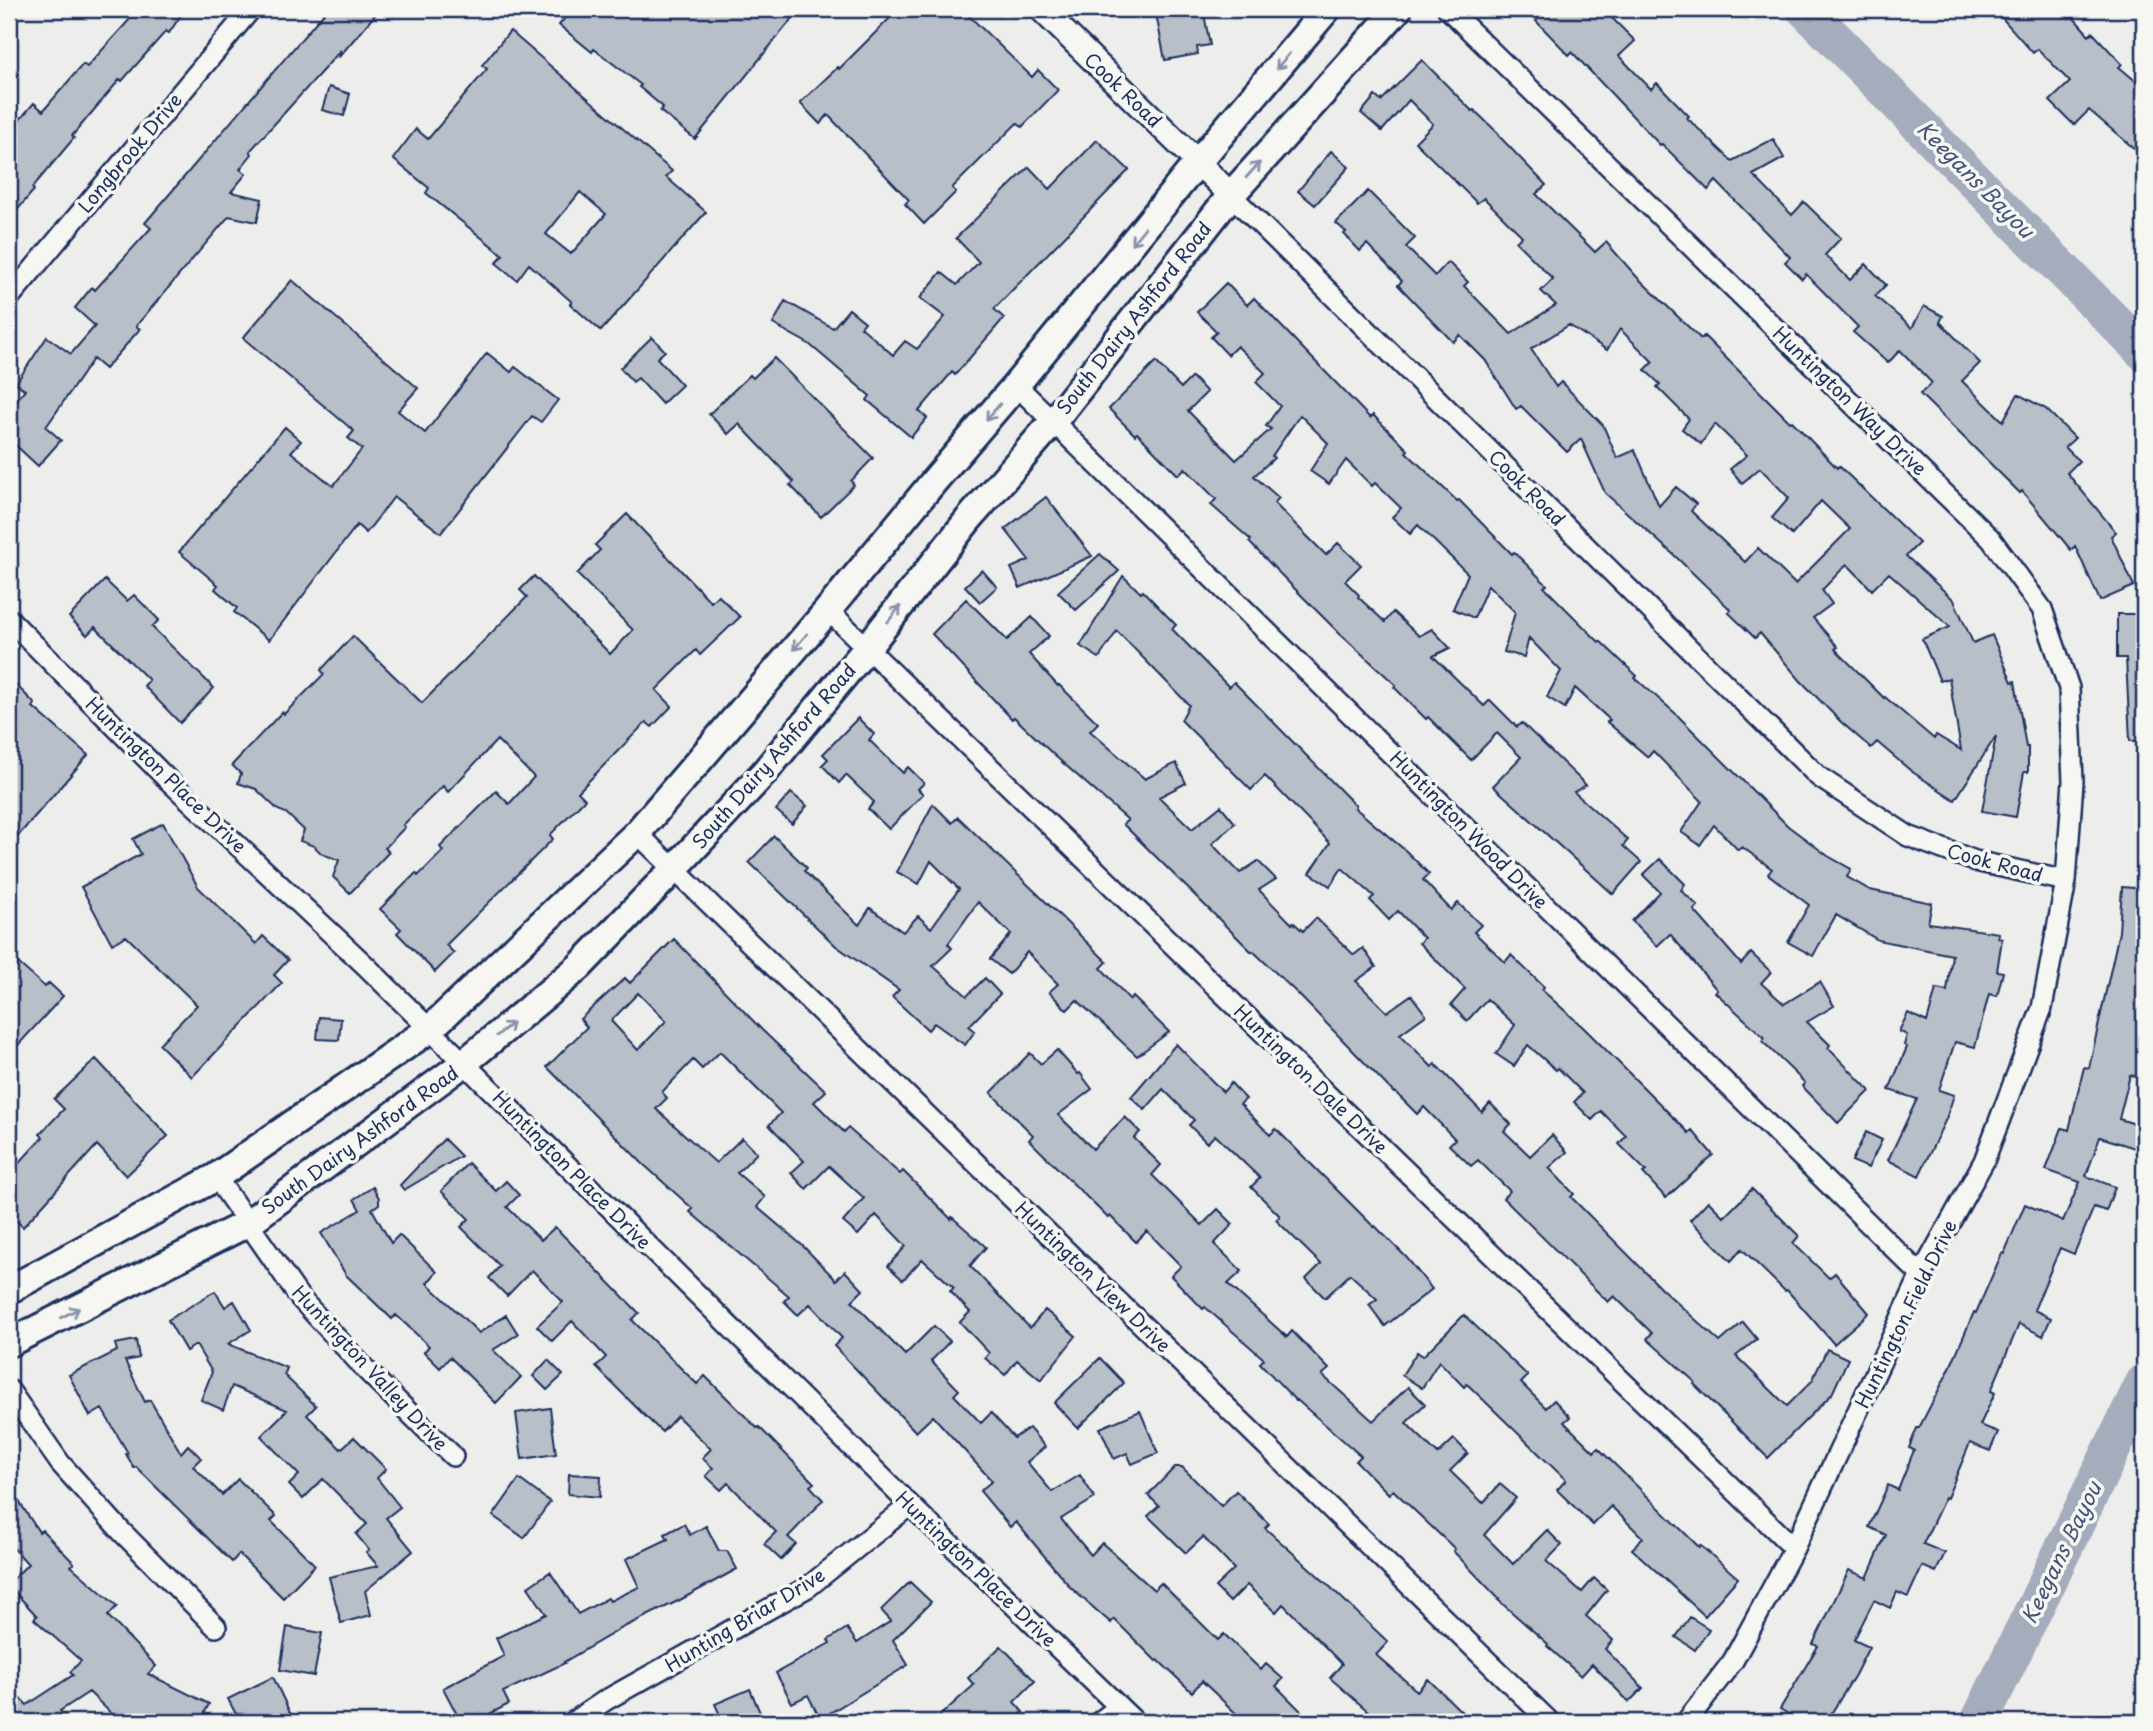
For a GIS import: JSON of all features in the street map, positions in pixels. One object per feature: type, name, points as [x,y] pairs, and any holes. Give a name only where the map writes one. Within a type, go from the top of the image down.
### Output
[{"type":"main road","points":[[9,1290],[216,1177],[430,1029],[637,832],[828,610],[1327,9]]},
{"type":"main road","name":"South Dairy Ashford Road","points":[[9,1343],[248,1223],[464,1063],[579,967],[763,774],[867,649],[968,520],[1053,422],[1231,195],[1398,9]]},
{"type":"street","name":"Longbrook Drive","points":[[9,298],[251,9]]},
{"type":"street","name":"Cook Road","points":[[1041,9],[1819,777],[1908,836],[1975,861],[2066,881]]},
{"type":"street","name":"Huntington Way Drive","points":[[1448,9],[1991,539],[2042,609],[2069,688],[2073,781],[2066,881]]},
{"type":"street","name":"Huntington Wood Drive","points":[[1016,385],[1921,1275]]},
{"type":"street","name":"Huntington Dale Drive","points":[[828,610],[1794,1548]]},
{"type":"street","name":"Huntington Place Drive","points":[[9,620],[178,789],[365,965],[910,1505],[1135,1722]]},
{"type":"street","name":"Huntington View Drive","points":[[637,832],[1550,1722]]},
{"type":"street","name":"Huntington Field Drive","points":[[1686,1722],[1733,1661],[1794,1548],[1921,1275],[1984,1161],[2042,1008],[2066,881]]},
{"type":"street","name":"Huntington Valley Drive","points":[[216,1177],[300,1298],[367,1371],[453,1456]]},
{"type":"street","points":[[9,1390],[60,1463],[121,1531],[216,1627]]},
{"type":"street","name":"Hunting Briar Drive","points":[[573,1722],[606,1700],[807,1587],[910,1505]]},
{"type":"street","points":[[1099,1722],[1119,1707]]},
{"type":"building","points":[[139,9],[185,9],[169,33],[166,31],[122,81],[120,79],[72,136],[74,138],[9,220],[9,132],[34,103],[43,111],[83,64],[87,67]]},
{"type":"building","points":[[327,9],[380,9],[338,58],[341,50],[250,151],[252,154],[240,169],[246,174],[231,192],[262,199],[257,222],[229,216],[136,326],[140,329],[105,369],[93,359],[46,427],[61,440],[38,466],[9,439],[9,409],[25,390],[16,383],[47,337],[71,354],[95,326],[75,308],[92,287],[95,290],[151,228],[145,223]]},
{"type":"building","points":[[572,9],[800,9],[695,139],[660,111],[663,107],[639,87],[641,85],[594,49],[592,52],[559,25]]},
{"type":"building","points":[[899,9],[962,9],[1032,77],[1038,70],[1058,90],[1022,127],[1017,123],[952,188],[956,192],[924,224],[905,204],[909,200],[828,115],[820,124],[800,103],[838,67],[839,69]]},
{"type":"building","points":[[1155,9],[1203,9],[1210,45],[1197,47],[1198,54],[1165,60]]},
{"type":"building","points":[[1548,9],[1603,9],[1635,41],[1619,56],[1651,89],[1657,83],[1689,116],[1687,118],[1732,161],[1773,139],[1784,158],[1753,175],[1792,215],[1804,202],[1841,238],[1825,255],[1850,280],[1866,264],[1886,285],[1875,296],[1912,328],[1924,306],[1943,316],[1940,322],[1980,363],[1962,381],[2003,421],[2018,394],[2046,409],[2075,438],[2065,447],[2079,461],[2067,473],[2116,532],[2111,536],[2134,586],[2100,601],[2075,546],[2071,550],[2022,491],[2020,493],[1920,394],[1932,383],[1900,350],[1888,363],[1853,332],[1858,327],[1806,274],[1802,279],[1785,262],[1790,257],[1716,181],[1708,190],[1660,145],[1572,52],[1569,55],[1536,21]]},
{"type":"building","points":[[1994,9],[2066,9],[2089,35],[2092,32],[2122,64],[2119,67],[2144,88],[2144,157],[2089,110],[2074,125],[2050,101],[2070,82],[2038,49],[2033,53]]},
{"type":"building","points":[[510,31],[672,171],[666,177],[706,212],[601,331],[529,264],[517,280],[496,263],[503,255],[426,193],[429,188],[393,159],[416,129],[428,139],[487,69],[482,65]],"holes":[[[580,192],[606,214],[571,254],[546,234]]]},
{"type":"building","points":[[1422,60],[1472,111],[1499,134],[1546,185],[1536,194],[1595,252],[1606,242],[1636,276],[1701,339],[1704,336],[1837,468],[1839,466],[1919,543],[1906,556],[1954,600],[1973,643],[1992,635],[2012,682],[2015,681],[2028,747],[2028,772],[2024,772],[2016,817],[1982,811],[1996,736],[1955,800],[1911,771],[1877,742],[1871,748],[1800,680],[1760,633],[1755,638],[1728,612],[1731,610],[1605,493],[1581,439],[1567,452],[1521,406],[1516,409],[1485,360],[1460,335],[1453,342],[1398,285],[1402,281],[1367,244],[1360,251],[1344,234],[1346,232],[1336,223],[1368,191],[1415,238],[1406,247],[1435,276],[1448,262],[1468,282],[1464,286],[1511,334],[1556,305],[1541,291],[1553,279],[1516,242],[1522,236],[1484,198],[1477,203],[1415,142],[1433,124],[1409,100],[1382,131],[1361,113],[1375,96],[1381,101]],"holes":[[[1569,325],[1607,350],[1620,329],[1653,362],[1645,370],[1660,384],[1657,387],[1689,419],[1682,429],[1701,444],[1715,424],[1747,455],[1730,469],[1742,483],[1760,468],[1789,498],[1772,518],[1792,535],[1821,501],[1850,529],[1795,584],[1758,548],[1745,562],[1691,511],[1696,504],[1676,487],[1659,506],[1635,450],[1617,458],[1603,425],[1561,382],[1556,387],[1531,349]],[[1847,564],[1872,590],[1889,573],[1950,627],[1922,639],[1940,681],[1949,678],[1961,750],[1936,735],[1934,739],[1884,698],[1835,649],[1838,647],[1813,618],[1832,604],[1822,590]]]},
{"type":"building","points":[[329,87],[350,94],[344,116],[322,110]]},
{"type":"building","points":[[1097,140],[1129,170],[994,309],[1004,318],[955,375],[952,372],[919,411],[927,418],[911,437],[867,400],[870,396],[809,344],[773,324],[785,301],[833,328],[849,309],[865,322],[861,327],[893,355],[905,341],[917,349],[945,317],[920,298],[941,272],[957,285],[979,262],[956,238],[1029,167],[1050,189]]},
{"type":"building","points":[[1331,151],[1349,167],[1315,205],[1298,191]]},
{"type":"building","points":[[292,280],[418,388],[398,411],[425,433],[487,353],[511,372],[515,367],[558,400],[541,422],[532,416],[441,533],[394,497],[366,533],[357,525],[269,640],[234,612],[237,608],[215,589],[218,585],[179,552],[285,427],[301,441],[291,452],[333,486],[362,449],[348,438],[354,431],[243,338]]},
{"type":"building","points":[[1226,283],[1247,305],[1254,298],[1370,418],[1373,415],[1408,450],[1406,452],[1459,500],[1512,554],[1514,552],[1547,585],[1544,587],[1637,676],[1635,678],[1675,713],[1788,826],[1828,856],[1851,869],[1847,877],[1870,890],[1932,903],[1928,923],[1999,933],[1998,938],[2002,939],[1997,971],[2003,972],[1997,996],[1989,994],[1975,1047],[1955,1042],[1939,1090],[1954,1095],[1946,1119],[1919,1176],[1888,1160],[1917,1099],[1889,1090],[1907,1047],[1904,1045],[1907,1035],[1899,1031],[1908,1013],[1927,1022],[1936,989],[1947,991],[1952,955],[1878,940],[1836,915],[1813,956],[1788,942],[1809,905],[1768,874],[1772,869],[1742,847],[1738,850],[1714,825],[1700,845],[1681,832],[1702,801],[1653,751],[1648,757],[1607,722],[1610,720],[1575,688],[1565,708],[1547,697],[1561,671],[1529,638],[1524,657],[1504,652],[1515,612],[1488,585],[1474,618],[1453,609],[1468,574],[1418,525],[1410,534],[1392,517],[1401,508],[1375,483],[1372,486],[1346,460],[1329,484],[1310,471],[1328,443],[1300,415],[1272,456],[1274,458],[1254,476],[1279,498],[1274,503],[1326,555],[1338,543],[1361,565],[1345,581],[1358,597],[1385,622],[1393,612],[1419,636],[1432,629],[1450,648],[1433,656],[1484,706],[1490,700],[1517,727],[1522,723],[1586,785],[1574,792],[1628,840],[1623,846],[1641,862],[1613,894],[1493,786],[1521,757],[1497,733],[1471,760],[1340,634],[1249,542],[1251,540],[1211,505],[1216,499],[1185,468],[1178,475],[1109,409],[1156,362],[1181,388],[1192,377],[1207,392],[1188,411],[1236,460],[1271,429],[1266,426],[1280,406],[1256,382],[1265,373],[1237,346],[1228,355],[1211,337],[1217,332],[1197,312]]},
{"type":"building","points":[[652,337],[665,351],[657,358],[682,385],[662,404],[638,378],[633,382],[620,368]]},
{"type":"building","points":[[774,358],[873,458],[851,481],[854,485],[821,517],[790,485],[794,482],[739,424],[728,434],[709,414],[750,375],[753,378]]},
{"type":"building","points":[[1046,497],[1092,556],[1020,588],[1011,568],[1029,560],[1005,529]]},
{"type":"building","points":[[627,514],[711,602],[718,595],[740,617],[700,655],[696,650],[656,690],[672,706],[652,727],[646,722],[578,792],[585,799],[550,835],[553,839],[446,945],[454,953],[435,972],[397,933],[401,929],[380,909],[416,873],[418,876],[443,851],[440,847],[496,791],[509,804],[534,777],[497,740],[448,792],[443,786],[403,825],[405,827],[385,848],[389,852],[350,893],[333,877],[339,860],[300,841],[304,830],[256,789],[238,783],[241,774],[232,765],[282,712],[284,714],[324,674],[321,670],[353,636],[422,703],[527,597],[520,590],[534,576],[610,654],[633,630],[577,574],[600,550],[595,545]]},
{"type":"building","points":[[1100,554],[1119,571],[1076,610],[1058,592]]},
{"type":"building","points":[[982,570],[997,587],[980,602],[965,586]]},
{"type":"building","points":[[1123,576],[1141,593],[1143,591],[1176,625],[1172,629],[1229,687],[1234,682],[1356,806],[1355,808],[1429,874],[1423,880],[1451,910],[1458,903],[1481,925],[1474,932],[1505,962],[1511,955],[1544,987],[1542,990],[1689,1133],[1692,1130],[1713,1155],[1666,1198],[1643,1173],[1646,1171],[1619,1144],[1626,1136],[1601,1111],[1592,1120],[1574,1102],[1583,1093],[1558,1068],[1556,1070],[1528,1045],[1514,1066],[1496,1054],[1515,1025],[1487,999],[1467,1021],[1451,1005],[1465,989],[1419,943],[1424,938],[1398,911],[1389,920],[1370,900],[1374,896],[1342,868],[1330,886],[1310,873],[1330,843],[1265,776],[1251,790],[1181,720],[1189,705],[1117,631],[1099,658],[1080,646]]},
{"type":"building","points":[[105,580],[127,601],[134,595],[159,620],[152,627],[214,688],[180,723],[144,686],[149,680],[95,627],[87,635],[69,617]]},
{"type":"building","points":[[966,599],[1007,640],[1032,617],[1049,636],[1029,654],[1058,686],[1098,723],[1090,731],[1145,779],[1176,763],[1186,783],[1159,797],[1192,829],[1221,806],[1235,823],[1212,844],[1240,873],[1258,861],[1276,879],[1259,890],[1292,924],[1293,922],[1303,931],[1316,918],[1354,955],[1363,948],[1376,967],[1356,981],[1387,1012],[1411,995],[1426,1015],[1400,1034],[1432,1067],[1435,1064],[1482,1112],[1490,1103],[1511,1124],[1504,1131],[1530,1156],[1552,1135],[1567,1152],[1549,1168],[1574,1194],[1571,1197],[1662,1289],[1720,1342],[1743,1322],[1757,1339],[1736,1356],[1787,1406],[1812,1381],[1827,1349],[1848,1359],[1832,1394],[1768,1458],[1694,1384],[1695,1382],[1647,1339],[1652,1333],[1614,1296],[1608,1302],[1503,1198],[1510,1191],[1478,1160],[1471,1166],[1449,1145],[1455,1139],[1424,1107],[1417,1114],[1394,1093],[1298,994],[1123,824],[1128,820],[1014,717],[1012,719],[932,634]]},
{"type":"building","points":[[2117,614],[2144,614],[2144,741],[2130,741],[2126,658],[2117,658]]},
{"type":"building","points":[[9,678],[35,704],[33,707],[88,755],[18,836],[9,828]]},
{"type":"building","points":[[858,718],[874,734],[869,740],[903,773],[908,767],[924,783],[918,789],[923,794],[889,829],[868,809],[874,802],[846,775],[839,783],[822,765],[828,759],[823,754]]},
{"type":"building","points":[[791,793],[807,806],[792,824],[776,810]]},
{"type":"building","points":[[933,804],[952,823],[958,817],[1107,962],[1101,968],[1130,1000],[1133,997],[1169,1032],[1137,1056],[1077,1000],[1067,1010],[1049,992],[1058,984],[1027,952],[1009,974],[990,959],[1011,934],[978,902],[948,944],[952,948],[933,966],[967,996],[985,978],[1000,994],[969,1026],[975,1031],[965,1045],[934,1023],[928,1030],[892,997],[899,990],[836,946],[749,862],[774,836],[807,868],[804,871],[859,925],[870,908],[903,932],[918,916],[931,928],[959,889],[931,861],[919,884],[897,872]]},
{"type":"building","points":[[163,823],[198,887],[256,944],[263,936],[288,960],[274,975],[282,983],[192,1077],[159,1044],[197,1005],[126,936],[112,944],[81,887],[141,854],[133,839]]},
{"type":"building","points":[[1660,859],[1685,884],[1681,890],[1698,906],[1694,910],[1741,964],[1751,953],[1771,972],[1761,983],[1784,1004],[1820,982],[1834,1006],[1807,1022],[1870,1091],[1838,1123],[1802,1086],[1805,1083],[1762,1041],[1765,1038],[1715,992],[1717,990],[1670,934],[1657,946],[1632,921],[1660,892],[1643,875]]},
{"type":"building","points":[[2122,887],[2144,889],[2144,1078],[2130,1075],[2119,1119],[2142,1126],[2135,1148],[2100,1137],[2086,1176],[2115,1187],[2106,1211],[2094,1207],[2074,1254],[2060,1248],[2034,1310],[2051,1318],[2043,1336],[2019,1324],[1991,1391],[1995,1393],[1980,1425],[1998,1432],[1990,1451],[1970,1443],[1947,1498],[1945,1497],[1923,1544],[1945,1553],[1936,1572],[1922,1566],[1908,1597],[1897,1592],[1890,1608],[1874,1600],[1854,1640],[1869,1647],[1855,1675],[1826,1722],[1802,1722],[1780,1709],[1818,1646],[1813,1644],[1849,1570],[1867,1578],[1886,1535],[1869,1527],[1888,1485],[1898,1490],[1914,1450],[1909,1448],[1917,1428],[1949,1370],[2025,1204],[2063,1221],[2080,1182],[2046,1170],[2062,1128],[2069,1130],[2084,1067],[2089,1068],[2119,932]]},
{"type":"building","points":[[674,939],[762,1030],[826,1091],[814,1102],[844,1132],[848,1128],[900,1174],[903,1171],[951,1219],[952,1217],[986,1247],[970,1266],[1030,1328],[1045,1310],[1076,1336],[1041,1380],[1017,1360],[1005,1375],[985,1358],[989,1353],[960,1322],[970,1312],[950,1291],[954,1288],[922,1259],[903,1280],[888,1266],[906,1246],[876,1215],[858,1235],[843,1222],[864,1198],[829,1166],[806,1189],[791,1173],[804,1161],[769,1125],[781,1113],[720,1052],[702,1069],[693,1060],[662,1092],[667,1098],[656,1109],[716,1163],[742,1138],[757,1153],[737,1173],[765,1197],[757,1207],[803,1246],[836,1280],[845,1271],[863,1290],[852,1301],[905,1355],[934,1326],[950,1341],[931,1361],[959,1390],[954,1395],[981,1423],[991,1413],[1014,1438],[1029,1428],[1045,1447],[1027,1462],[1052,1492],[1080,1475],[1095,1498],[1061,1519],[1091,1555],[1102,1543],[1154,1590],[1161,1583],[1218,1640],[1224,1634],[1261,1670],[1266,1664],[1283,1679],[1276,1686],[1312,1722],[1245,1722],[1202,1681],[1192,1692],[1114,1619],[1111,1623],[1071,1588],[1016,1522],[1010,1527],[980,1491],[992,1481],[933,1416],[916,1432],[834,1346],[842,1338],[810,1304],[798,1315],[784,1301],[789,1296],[690,1212],[693,1209],[642,1163],[547,1067],[587,1027],[580,1019],[625,978],[630,983]],"holes":[[[638,993],[666,1021],[638,1050],[611,1021]]]},
{"type":"building","points":[[9,955],[45,987],[49,983],[63,996],[9,1055]]},
{"type":"building","points":[[319,1017],[341,1019],[339,1040],[317,1039]]},
{"type":"building","points":[[1176,1044],[1223,1092],[1231,1083],[1246,1099],[1240,1104],[1270,1135],[1276,1129],[1407,1258],[1432,1289],[1385,1326],[1369,1305],[1377,1299],[1350,1274],[1325,1298],[1306,1279],[1321,1264],[1276,1220],[1280,1216],[1251,1187],[1260,1178],[1215,1135],[1207,1143],[1189,1125],[1194,1120],[1163,1089],[1145,1110],[1131,1097]]},
{"type":"building","points":[[1057,1050],[1092,1089],[1058,1115],[1093,1149],[1125,1117],[1140,1132],[1134,1138],[1161,1165],[1152,1175],[1202,1225],[1218,1209],[1233,1224],[1214,1244],[1242,1271],[1228,1284],[1287,1337],[1292,1331],[1329,1369],[1322,1375],[1373,1421],[1408,1387],[1425,1404],[1406,1423],[1438,1454],[1454,1439],[1468,1453],[1450,1471],[1483,1503],[1500,1484],[1516,1498],[1484,1535],[1513,1564],[1547,1530],[1562,1545],[1546,1561],[1582,1592],[1594,1578],[1607,1590],[1586,1616],[1613,1640],[1605,1649],[1643,1688],[1629,1702],[1592,1664],[1581,1676],[1547,1646],[1548,1644],[1498,1600],[1453,1551],[1455,1549],[1393,1490],[1389,1494],[1356,1461],[1361,1456],[1296,1401],[1260,1363],[1264,1359],[1205,1307],[1203,1309],[1171,1276],[1181,1266],[1147,1231],[1136,1242],[1029,1140],[1033,1135],[991,1093],[1030,1053],[1041,1064]]},
{"type":"building","points":[[96,1059],[168,1136],[126,1176],[97,1145],[23,1227],[9,1214],[9,1174],[43,1137],[40,1134],[64,1109],[54,1099]]},
{"type":"building","points":[[1866,1132],[1882,1140],[1868,1168],[1852,1161]]},
{"type":"building","points":[[444,1139],[461,1156],[404,1190],[400,1185]]},
{"type":"building","points":[[468,1163],[496,1191],[506,1181],[519,1195],[507,1207],[541,1240],[555,1227],[639,1313],[632,1320],[697,1384],[705,1376],[814,1483],[810,1486],[823,1500],[788,1537],[796,1544],[781,1560],[764,1544],[776,1532],[728,1483],[721,1490],[706,1476],[713,1468],[702,1458],[711,1449],[677,1416],[662,1432],[596,1367],[606,1357],[572,1321],[552,1341],[537,1326],[563,1302],[532,1270],[507,1296],[489,1278],[500,1266],[461,1227],[469,1219],[441,1191]]},
{"type":"building","points":[[373,1187],[379,1204],[372,1209],[391,1243],[399,1235],[437,1272],[427,1283],[479,1333],[506,1315],[518,1334],[493,1350],[521,1377],[496,1403],[450,1357],[440,1368],[424,1352],[429,1346],[396,1315],[392,1319],[346,1275],[321,1233],[360,1210],[354,1199]]},
{"type":"building","points":[[1752,1189],[1799,1236],[1793,1243],[1829,1278],[1835,1273],[1869,1313],[1834,1344],[1787,1290],[1742,1249],[1731,1261],[1690,1220],[1708,1201],[1724,1217]]},
{"type":"building","points":[[215,1291],[225,1307],[234,1301],[251,1330],[228,1344],[287,1368],[284,1375],[316,1406],[307,1415],[341,1449],[354,1437],[386,1469],[377,1478],[400,1507],[386,1518],[413,1551],[365,1591],[371,1615],[341,1623],[329,1577],[378,1566],[356,1534],[367,1524],[323,1479],[303,1499],[289,1485],[299,1475],[261,1436],[287,1410],[232,1386],[223,1410],[201,1400],[212,1372],[196,1345],[186,1351],[168,1320]]},
{"type":"building","points":[[1464,1315],[1528,1376],[1521,1383],[1546,1408],[1554,1400],[1570,1417],[1564,1422],[1594,1452],[1598,1448],[1699,1547],[1700,1545],[1738,1578],[1705,1616],[1632,1549],[1643,1538],[1611,1506],[1593,1525],[1557,1490],[1566,1480],[1467,1384],[1464,1387],[1439,1361],[1422,1388],[1402,1375],[1417,1352],[1423,1356]]},
{"type":"building","points":[[136,1340],[139,1358],[125,1361],[145,1402],[150,1400],[181,1453],[188,1445],[201,1458],[193,1466],[222,1495],[238,1479],[276,1516],[271,1521],[315,1565],[283,1598],[239,1554],[232,1562],[136,1467],[134,1468],[102,1409],[90,1416],[69,1375],[117,1351],[115,1344]]},
{"type":"building","points":[[1100,1358],[1124,1383],[1078,1428],[1054,1403]]},
{"type":"building","points":[[548,1360],[563,1375],[547,1390],[533,1376]]},
{"type":"building","points":[[550,1408],[556,1454],[522,1459],[516,1413]]},
{"type":"building","points":[[1140,1411],[1158,1453],[1132,1464],[1127,1453],[1114,1459],[1100,1428]]},
{"type":"building","points":[[1175,1467],[1182,1467],[1221,1506],[1236,1491],[1269,1524],[1265,1528],[1388,1642],[1376,1655],[1417,1691],[1428,1679],[1472,1722],[1358,1722],[1369,1712],[1330,1678],[1342,1664],[1283,1604],[1276,1612],[1247,1585],[1230,1602],[1215,1587],[1234,1569],[1203,1537],[1186,1553],[1148,1516],[1159,1506],[1148,1495]]},
{"type":"building","points":[[569,1474],[601,1476],[600,1497],[568,1494]]},
{"type":"building","points":[[519,1479],[550,1502],[524,1538],[493,1516]]},
{"type":"building","points":[[9,1486],[39,1532],[42,1530],[74,1563],[71,1566],[117,1606],[108,1616],[156,1666],[148,1674],[209,1704],[200,1722],[166,1722],[150,1714],[142,1722],[120,1722],[89,1692],[60,1711],[71,1722],[9,1722],[9,1687],[27,1705],[73,1675],[70,1672],[81,1661],[34,1619],[37,1616],[9,1586],[28,1564],[9,1543]]},
{"type":"building","points":[[684,1524],[690,1535],[706,1526],[719,1551],[727,1551],[737,1569],[624,1627],[565,1663],[503,1692],[509,1704],[474,1722],[461,1722],[443,1688],[504,1656],[496,1638],[546,1614],[528,1587],[550,1572],[578,1614],[608,1598],[610,1601],[639,1587],[626,1559],[668,1539],[665,1534]]},
{"type":"building","points":[[910,1582],[931,1602],[893,1640],[908,1665],[820,1719],[808,1695],[792,1703],[776,1673],[830,1643],[828,1640],[847,1628],[857,1643],[891,1621],[881,1610]]},
{"type":"building","points":[[1690,1617],[1709,1629],[1695,1650],[1676,1637]]},
{"type":"building","points":[[287,1627],[322,1633],[314,1676],[280,1670]]},
{"type":"building","points":[[1001,1646],[1035,1681],[1014,1702],[1023,1712],[1013,1722],[933,1722],[974,1685],[968,1678]]},
{"type":"building","points":[[273,1677],[292,1717],[281,1722],[240,1722],[228,1699]]},
{"type":"building","points":[[750,1689],[764,1722],[723,1722],[715,1704]]},
{"type":"waterway","name":"Keegans Bayou","points":[[1805,9],[2144,352]]},
{"type":"waterway","name":"Keegans Bayou","points":[[1979,1722],[2144,1383]]}]
